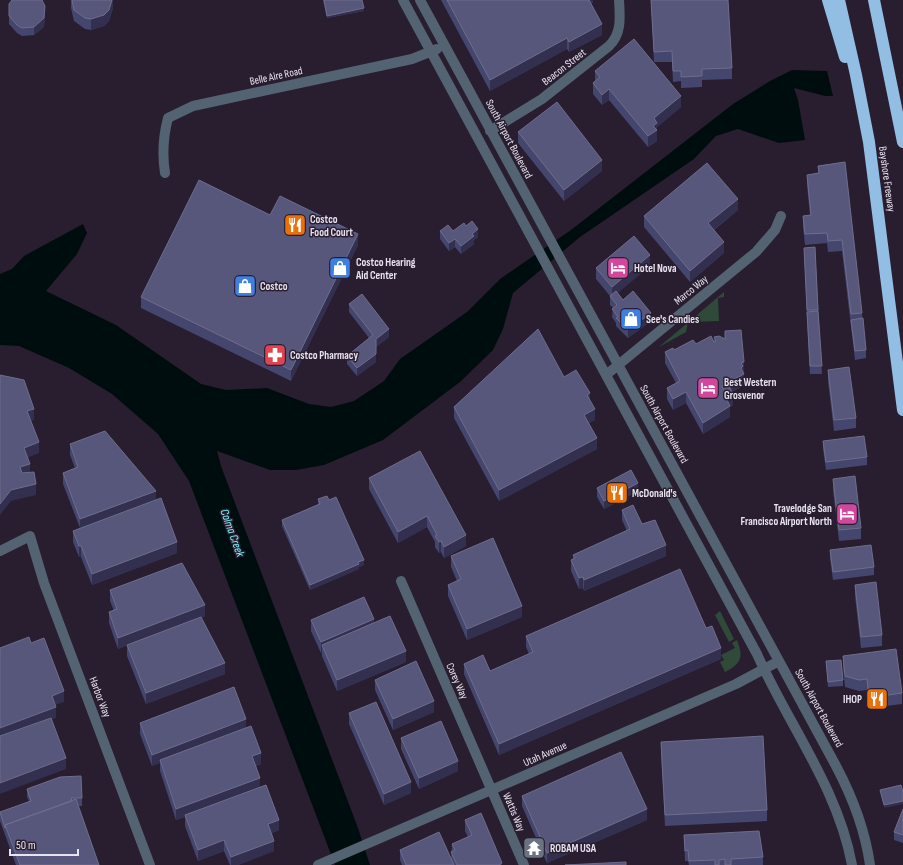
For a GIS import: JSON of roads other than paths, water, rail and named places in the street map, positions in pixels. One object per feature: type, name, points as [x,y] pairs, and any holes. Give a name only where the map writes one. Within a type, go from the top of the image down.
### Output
[{"type":"highway","points":[[828,0],[862,124],[878,208]]},
{"type":"highway","name":"Bayshore Freeway","points":[[839,0],[864,112],[878,208],[903,410]]},
{"type":"highway","name":"Bayshore Freeway","points":[[876,4],[903,142]]},
{"type":"street","points":[[403,0],[550,270],[764,669],[775,694],[831,796],[845,835],[852,865]]},
{"type":"street","name":"South Airport Boulevard","points":[[420,0],[848,789],[863,830],[870,865]]},
{"type":"street","name":"Beacon Street","points":[[490,131],[542,99],[615,40],[621,23],[619,0]]},
{"type":"street","name":"Belle Aire Road","points":[[165,173],[163,155],[166,126],[168,118],[180,111],[194,106],[412,59],[431,52],[444,45]]},
{"type":"street","name":"Marco Way","points":[[606,375],[756,252],[775,230],[781,216]]},
{"type":"street","name":"Harbor Way","points":[[0,551],[30,536],[44,583],[150,865]]},
{"type":"street","name":"Corey Way","points":[[401,581],[491,790]]},
{"type":"street","name":"Utah Avenue","points":[[318,865],[736,684],[779,661]]},
{"type":"street","name":"Wattis Way","points":[[491,790],[524,865]]},
{"type":"water","name":"Colma Creek","points":[[792,70],[827,71],[833,96],[825,96],[794,88],[798,100],[805,140],[779,143],[738,129],[716,136],[694,159],[580,237],[513,293],[503,329],[493,350],[460,382],[383,440],[324,465],[296,470],[270,470],[217,451],[221,466],[358,828],[370,865],[335,865],[189,481],[158,434],[112,394],[69,368],[19,346],[0,345],[0,274],[12,269],[24,256],[83,224],[87,233],[77,254],[46,291],[116,325],[201,384],[226,390],[267,388],[309,404],[331,407],[354,401],[384,381],[400,359],[467,312],[500,279],[571,230],[733,104],[770,81]]},
{"type":"place","name":"Costco Food Court","points":[[295,225]]},
{"type":"place","name":"Costco Hearing Aid Center","points":[[340,268]]},
{"type":"place","name":"Hotel Nova","points":[[618,268]]},
{"type":"place","name":"Costco","points":[[245,286]]},
{"type":"place","name":"See's Candies","points":[[631,319]]},
{"type":"place","name":"Costco Pharmacy","points":[[275,355]]},
{"type":"place","name":"Best Western Grosvenor","points":[[708,388]]},
{"type":"place","name":"McDonald's","points":[[617,493]]},
{"type":"place","name":"Travelodge San Francisco Airport North","points":[[847,514]]},
{"type":"place","name":"IHOP","points":[[877,699]]},
{"type":"place","name":"ROBAM USA","points":[[534,848]]}]
